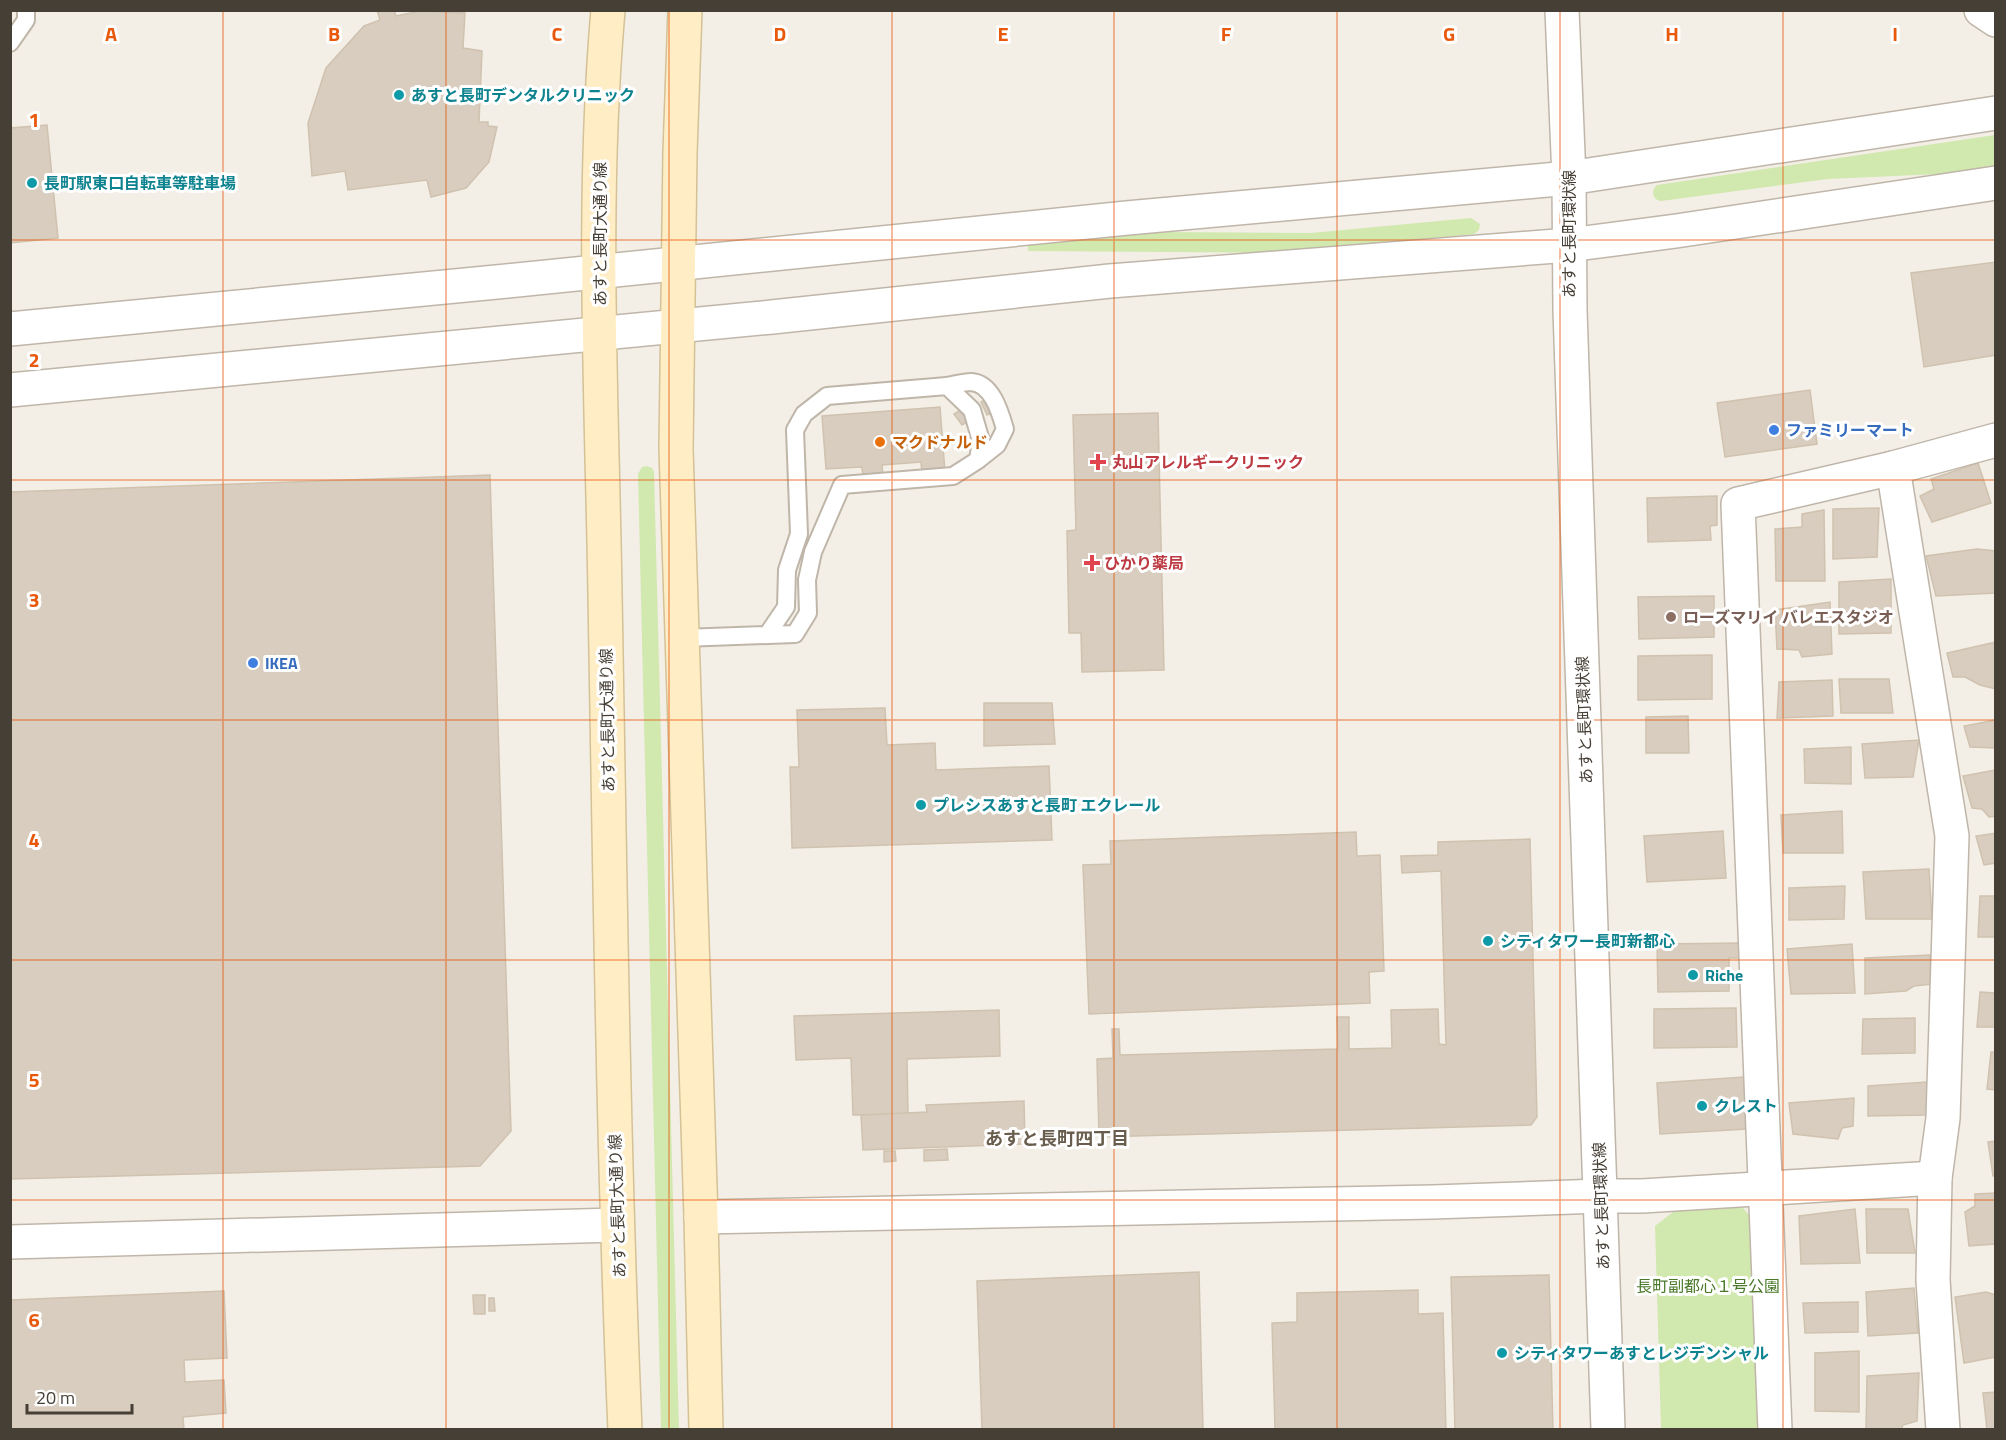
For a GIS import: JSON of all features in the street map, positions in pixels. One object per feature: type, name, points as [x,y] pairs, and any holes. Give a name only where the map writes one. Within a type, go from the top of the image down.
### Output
[{"type":"main road","name":"あすと長町大通り線","points":[[608,10],[603,81],[598,272],[616,1225],[625,1430]]},
{"type":"main road","points":[[685,10],[676,449],[706,1430]]},
{"type":"street","name":"あすと長町環状線","points":[[1562,10],[1608,1430]]},
{"type":"street","points":[[1981,10],[1995,20]]},
{"type":"street","points":[[10,329],[1127,218],[1569,178],[1995,113]]},
{"type":"street","points":[[10,390],[772,317],[1110,281],[1569,245],[1995,183]]},
{"type":"street","points":[[1775,1430],[1738,504],[1893,468],[1995,440]]},
{"type":"street","points":[[1893,468],[1952,836],[1943,1118],[1935,1178],[1933,1280],[1943,1430]]},
{"type":"street","points":[[701,1217],[1642,1196],[1935,1178]]},
{"type":"street","points":[[10,1242],[616,1225]]},
{"type":"lane","points":[[10,43],[26,20],[26,10]]},
{"type":"lane","points":[[682,638],[795,634],[808,613],[807,580],[813,552],[842,485],[953,476],[978,460],[997,445],[1005,429],[989,390],[972,382],[827,396],[804,414],[795,430],[799,534],[788,570],[786,607],[767,634]]},
{"type":"lane","points":[[947,386],[972,410],[981,441],[978,460]]},
{"type":"green space","points":[[1995,135],[1995,169],[1983,172],[1828,179],[1661,201],[1653,195],[1657,185]]},
{"type":"green space","points":[[1471,218],[1480,224],[1479,230],[1474,234],[1298,253],[1028,251],[1028,245],[1157,232],[1311,233]]},
{"type":"green space","points":[[647,466],[654,472],[679,1430],[661,1429],[638,474],[642,467]]},
{"type":"green space","name":"長町副都心１号公園","points":[[1741,1206],[1758,1225],[1763,1429],[1661,1429],[1655,1226],[1677,1209]]},
{"type":"building","name":"あすと長町デンタルクリニック","points":[[377,10],[394,10],[396,16],[420,11],[465,13],[463,48],[482,51],[479,122],[488,122],[488,126],[497,127],[489,162],[466,188],[431,197],[427,180],[348,190],[345,171],[312,176],[308,123],[326,68],[364,26],[380,20]]},
{"type":"building","name":"長町駅東口自転車等駐車場","points":[[47,125],[58,238],[10,243],[10,128]]},
{"type":"building","points":[[1996,262],[1996,355],[1924,367],[1911,273]]},
{"type":"building","points":[[1810,390],[1817,444],[1725,457],[1717,403]]},
{"type":"building","points":[[990,398],[996,411],[987,415],[981,402]]},
{"type":"building","points":[[940,407],[945,472],[922,473],[921,462],[882,465],[883,476],[863,478],[862,467],[826,469],[822,416]]},
{"type":"building","points":[[964,408],[972,419],[962,425],[954,414]]},
{"type":"building","points":[[1158,413],[1164,670],[1082,672],[1081,633],[1069,633],[1067,531],[1076,530],[1073,415]]},
{"type":"building","points":[[1978,463],[1991,503],[1932,522],[1920,496],[1934,489],[1931,479]]},
{"type":"building","name":"IKEA","points":[[490,475],[511,1131],[480,1166],[10,1179],[10,492]]},
{"type":"building","points":[[1717,496],[1717,525],[1710,526],[1711,540],[1648,542],[1647,498]]},
{"type":"building","points":[[1879,508],[1877,557],[1833,559],[1833,509]]},
{"type":"building","points":[[1824,510],[1825,581],[1776,581],[1775,529],[1802,527],[1802,514]]},
{"type":"building","points":[[1977,549],[1996,551],[1996,593],[1936,596],[1926,556]]},
{"type":"building","points":[[1891,579],[1891,633],[1839,634],[1839,582]]},
{"type":"building","points":[[1714,596],[1714,637],[1639,639],[1638,597]]},
{"type":"building","points":[[1830,602],[1832,654],[1802,657],[1799,650],[1777,649],[1775,610]]},
{"type":"building","points":[[1996,642],[1996,689],[1980,685],[1965,677],[1953,677],[1947,653]]},
{"type":"building","points":[[1712,655],[1712,699],[1638,700],[1638,656]]},
{"type":"building","points":[[1839,679],[1889,679],[1893,713],[1841,713]]},
{"type":"building","points":[[1832,680],[1833,716],[1777,718],[1779,682]]},
{"type":"building","points":[[984,703],[1052,703],[1055,744],[984,746]]},
{"type":"building","name":"プレシスあすと長町 エクレール","points":[[885,708],[887,745],[935,743],[936,770],[1049,766],[1052,840],[792,848],[790,767],[799,767],[797,710]]},
{"type":"building","points":[[1688,716],[1689,753],[1646,753],[1646,717]]},
{"type":"building","points":[[1996,720],[1996,748],[1970,747],[1964,726]]},
{"type":"building","points":[[1919,740],[1913,777],[1865,778],[1862,744]]},
{"type":"building","points":[[1851,747],[1851,784],[1805,783],[1804,749]]},
{"type":"building","points":[[1996,770],[1996,816],[1989,817],[1982,809],[1972,808],[1963,776]]},
{"type":"building","points":[[1842,811],[1843,853],[1783,853],[1781,815]]},
{"type":"building","points":[[1723,831],[1726,878],[1647,882],[1644,836]]},
{"type":"building","points":[[1356,832],[1357,856],[1380,855],[1384,971],[1369,972],[1370,1003],[1089,1014],[1083,865],[1111,864],[1110,841]]},
{"type":"building","points":[[1996,833],[1996,863],[1984,865],[1976,836]]},
{"type":"building","name":"シティタワー長町新都心","points":[[1530,839],[1537,1117],[1531,1125],[1099,1137],[1097,1059],[1113,1058],[1112,1029],[1119,1029],[1120,1055],[1338,1049],[1337,1017],[1349,1017],[1349,1049],[1392,1048],[1391,1010],[1438,1009],[1439,1044],[1446,1045],[1441,871],[1402,873],[1401,856],[1438,855],[1438,842]]},
{"type":"building","points":[[1929,869],[1932,919],[1866,919],[1863,872]]},
{"type":"building","points":[[1845,886],[1844,919],[1789,920],[1789,888]]},
{"type":"building","points":[[1980,896],[1996,896],[1996,937],[1978,937]]},
{"type":"building","name":"Riche","points":[[1742,943],[1742,958],[1729,958],[1729,991],[1658,992],[1657,944]]},
{"type":"building","points":[[1852,944],[1855,993],[1791,994],[1787,949]]},
{"type":"building","points":[[1930,955],[1932,984],[1914,986],[1906,991],[1865,994],[1865,958]]},
{"type":"building","points":[[1980,992],[1996,993],[1996,1027],[1977,1027]]},
{"type":"building","points":[[1736,1008],[1737,1047],[1654,1048],[1654,1009]]},
{"type":"building","points":[[999,1010],[1000,1056],[907,1059],[908,1114],[853,1115],[851,1058],[796,1060],[794,1016]]},
{"type":"building","points":[[1915,1018],[1915,1053],[1862,1054],[1863,1019]]},
{"type":"building","points":[[1991,1052],[1996,1052],[1996,1090],[1987,1089]]},
{"type":"building","name":"クレスト","points":[[1744,1077],[1747,1129],[1660,1134],[1657,1083]]},
{"type":"building","points":[[1927,1082],[1928,1115],[1868,1116],[1868,1086]]},
{"type":"building","points":[[1854,1098],[1853,1126],[1842,1128],[1838,1139],[1793,1134],[1789,1103]]},
{"type":"building","points":[[1024,1101],[1025,1144],[863,1150],[861,1115],[927,1112],[926,1105]]},
{"type":"building","points":[[1996,1141],[1996,1176],[1993,1176],[1988,1142]]},
{"type":"building","points":[[947,1149],[948,1160],[924,1161],[924,1150]]},
{"type":"building","points":[[884,1151],[895,1151],[896,1161],[884,1162]]},
{"type":"building","points":[[1996,1193],[1996,1244],[1969,1246],[1965,1212],[1975,1206],[1975,1194]]},
{"type":"building","points":[[1855,1209],[1860,1263],[1801,1264],[1799,1216]]},
{"type":"building","points":[[1866,1209],[1908,1209],[1915,1253],[1867,1253]]},
{"type":"building","points":[[1199,1272],[1203,1430],[982,1430],[977,1281]]},
{"type":"building","name":"シティタワーあすとレジデンシャル","points":[[1549,1275],[1553,1430],[1455,1430],[1451,1277]]},
{"type":"building","points":[[1914,1288],[1918,1333],[1868,1336],[1866,1292]]},
{"type":"building","points":[[1418,1290],[1418,1314],[1443,1313],[1446,1430],[1275,1430],[1272,1323],[1297,1322],[1297,1293]]},
{"type":"building","points":[[224,1291],[227,1358],[184,1360],[185,1382],[224,1380],[226,1413],[183,1417],[184,1430],[10,1430],[10,1300]]},
{"type":"building","points":[[1986,1292],[1996,1295],[1996,1357],[1964,1363],[1955,1297]]},
{"type":"building","points":[[473,1295],[485,1295],[485,1314],[474,1314]]},
{"type":"building","points":[[489,1298],[494,1298],[495,1311],[489,1311]]},
{"type":"building","points":[[1858,1302],[1858,1332],[1805,1333],[1803,1303]]},
{"type":"building","points":[[1859,1351],[1859,1412],[1815,1411],[1815,1353]]},
{"type":"building","points":[[1919,1373],[1917,1421],[1903,1425],[1901,1430],[1866,1430],[1867,1376]]},
{"type":"building","points":[[1996,1392],[1996,1430],[1987,1430],[1983,1393]]},
{"type":"place","name":"あすと長町デンタルクリニック","points":[[399,95]]},
{"type":"place","name":"長町駅東口自転車等駐車場","points":[[32,183]]},
{"type":"place","name":"ファミリーマート","points":[[1774,430]]},
{"type":"place","name":"マクドナルド","points":[[880,442]]},
{"type":"place","name":"丸山アレルギークリニック","points":[[1098,462]]},
{"type":"place","name":"ひかり薬局","points":[[1092,563]]},
{"type":"place","name":"ローズマリイ バレエスタジオ","points":[[1671,617]]},
{"type":"place","name":"IKEA","points":[[253,663]]},
{"type":"place","name":"プレシスあすと長町 エクレール","points":[[921,805]]},
{"type":"place","name":"シティタワー長町新都心","points":[[1488,941]]},
{"type":"place","name":"Riche","points":[[1693,975]]},
{"type":"place","name":"クレスト","points":[[1702,1106]]},
{"type":"place","name":"シティタワーあすとレジデンシャル","points":[[1502,1353]]},
{"type":"district","name":"あすと長町四丁目","points":[[1057,1139]]}]
